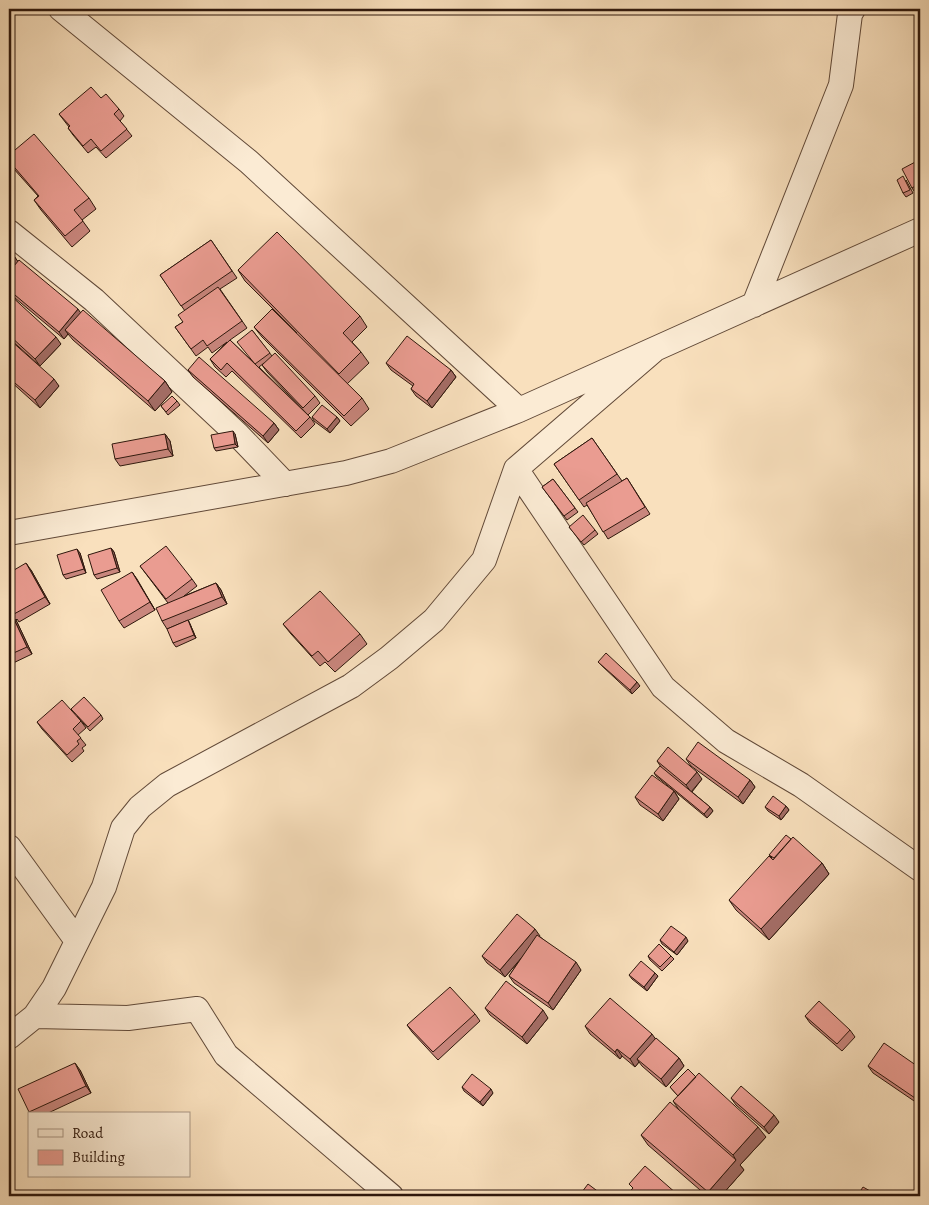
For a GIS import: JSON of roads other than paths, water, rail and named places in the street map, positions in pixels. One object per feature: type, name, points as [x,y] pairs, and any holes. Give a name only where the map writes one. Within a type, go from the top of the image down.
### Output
[{"type":"street","points":[[61,9],[249,162],[519,410]]},
{"type":"street","points":[[754,305],[841,85],[850,14],[854,9]]},
{"type":"street","points":[[9,533],[285,484],[391,462],[519,410],[920,230]]},
{"type":"street","points":[[9,232],[94,300],[238,435],[285,484]]},
{"type":"street","points":[[9,1037],[34,1016],[54,988],[104,887],[123,828],[140,807],[166,786],[352,686],[434,620],[484,560],[516,469],[653,351]]},
{"type":"street","points":[[516,469],[663,687],[726,741],[801,785],[920,869]]},
{"type":"street","points":[[9,847],[77,941]]},
{"type":"street","points":[[34,1016],[128,1018],[197,1009],[226,1055],[391,1196]]}]
